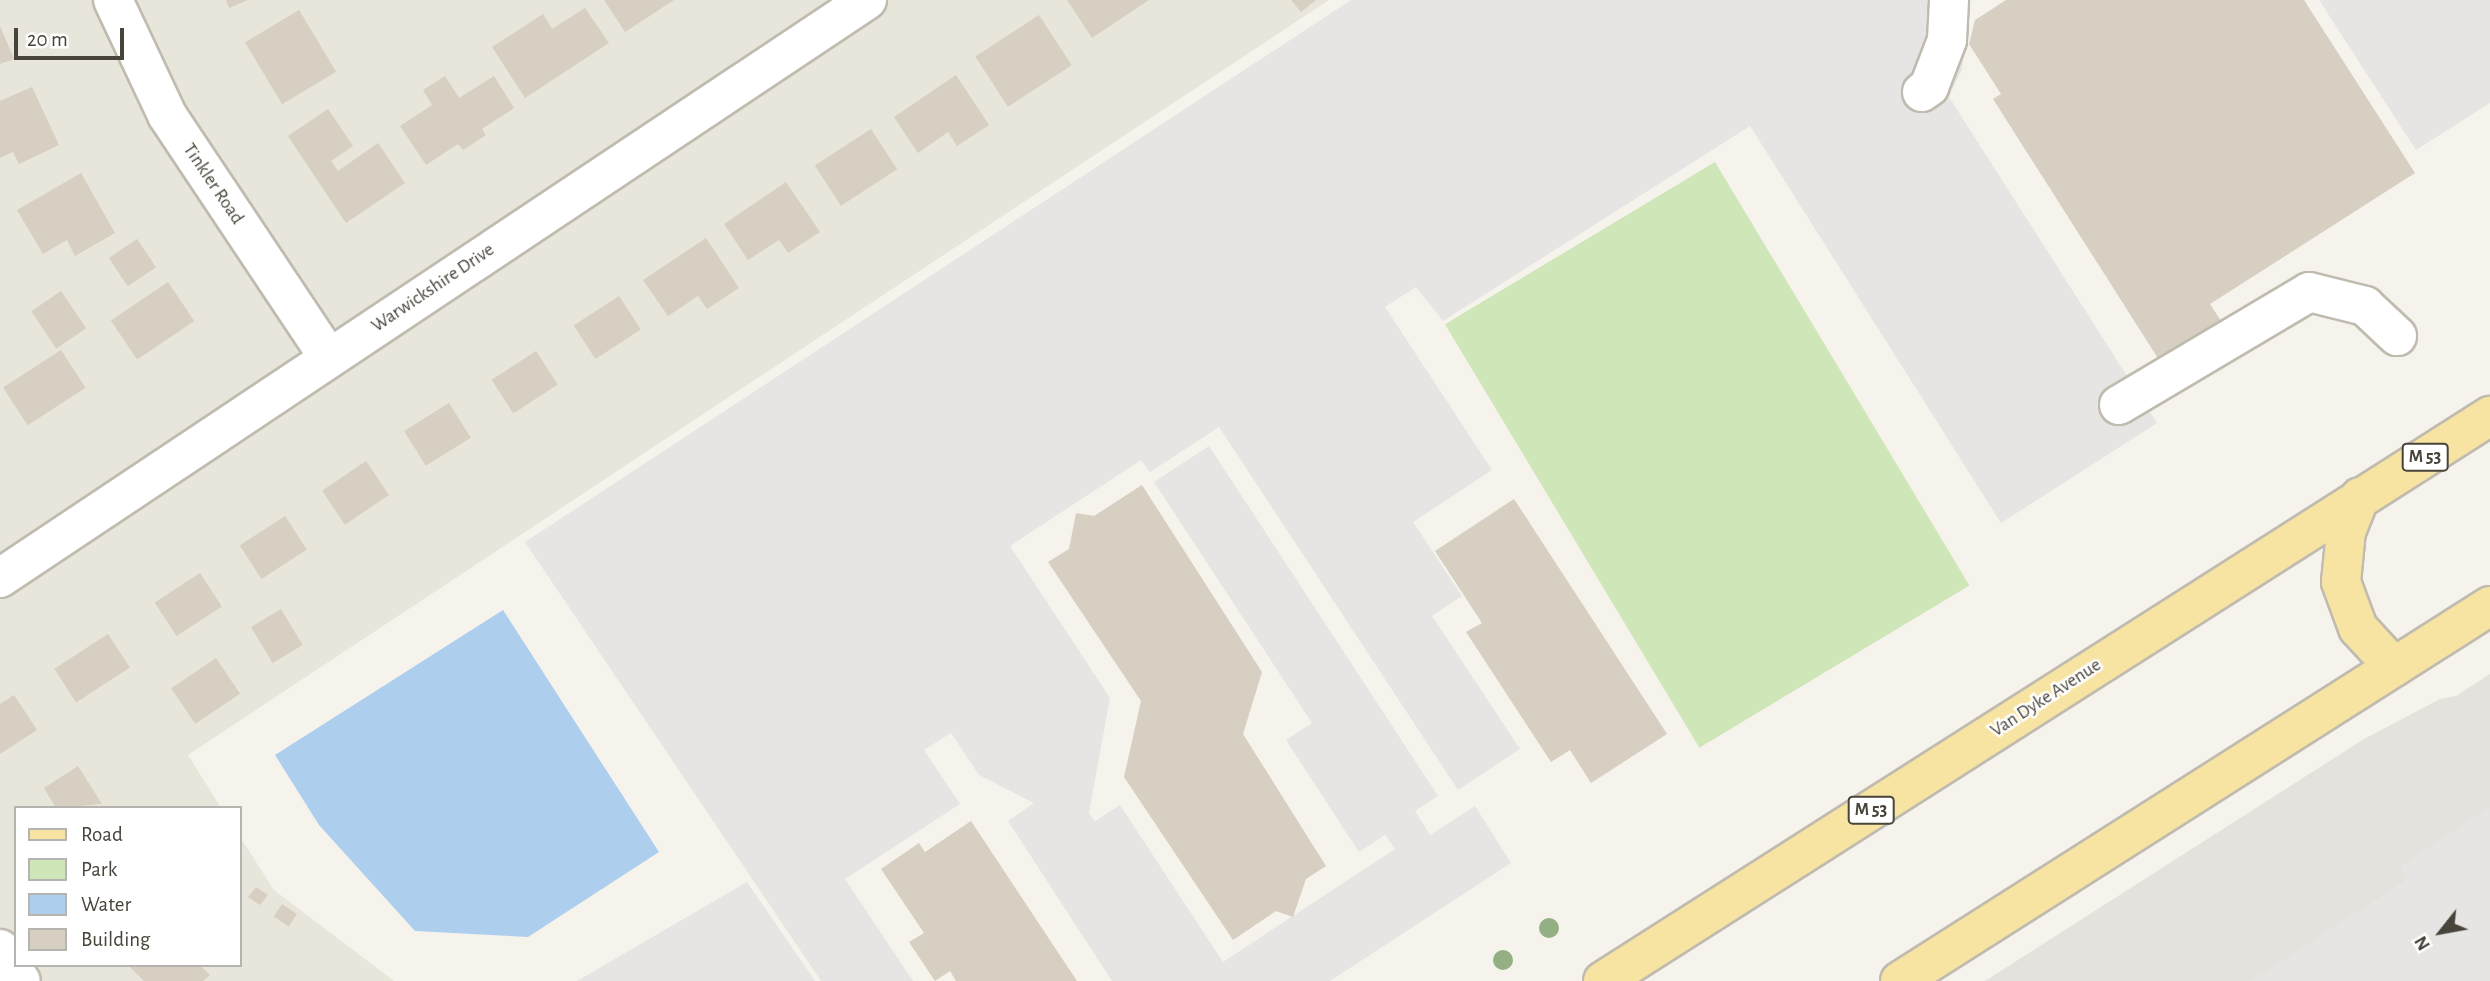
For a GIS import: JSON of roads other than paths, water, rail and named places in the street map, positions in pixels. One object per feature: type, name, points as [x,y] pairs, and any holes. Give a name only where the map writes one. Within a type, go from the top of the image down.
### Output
[{"type":"main road","name":"Van Dyke Avenue","points":[[1603,981],[2490,416]]},
{"type":"main road","points":[[2360,497],[2346,531],[2342,582],[2358,628],[2394,667]]},
{"type":"main road","points":[[1900,981],[2490,606]]},
{"type":"street","name":"Tinkler Road","points":[[113,0],[167,115],[329,358]]},
{"type":"street","name":"Warwickshire Drive","points":[[0,578],[329,358],[821,12],[867,0]]},
{"type":"street","points":[[1922,92],[1929,87],[1947,40],[1949,0]]},
{"type":"street","points":[[2119,405],[2309,292],[2365,306],[2397,336]]},
{"type":"street","points":[[0,949],[21,981]]},
{"type":"water","points":[[503,610],[659,852],[528,937],[415,931],[319,825],[275,755]]}]
